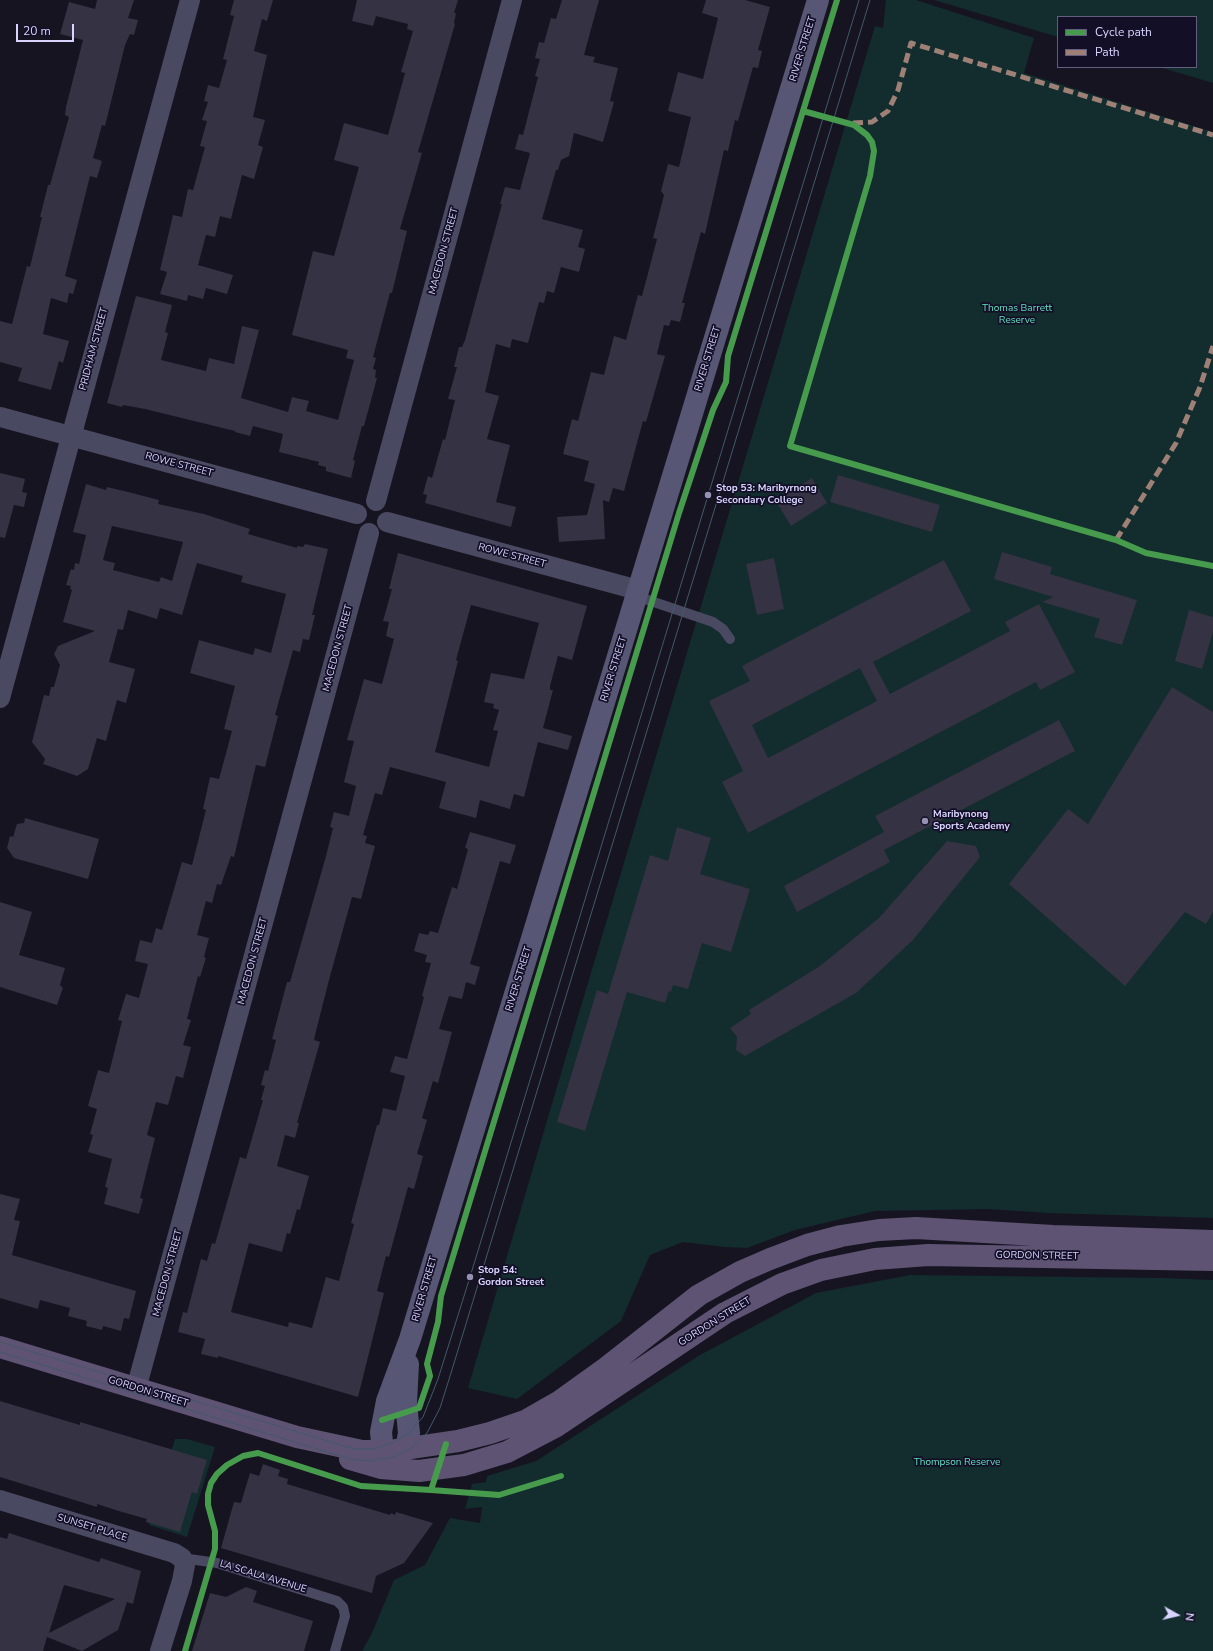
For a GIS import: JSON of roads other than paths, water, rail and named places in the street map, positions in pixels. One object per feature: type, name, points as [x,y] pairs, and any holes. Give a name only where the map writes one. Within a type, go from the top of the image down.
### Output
[{"type":"main road","name":"GORDON STREET","points":[[390,1464],[406,1449],[458,1441],[490,1433],[525,1421],[560,1401],[606,1368],[699,1295],[740,1272],[806,1245],[841,1236],[879,1230],[916,1228],[1046,1236],[1213,1241]]},
{"type":"main road","name":"GORDON STREET","points":[[0,1348],[297,1436],[362,1451],[390,1464],[419,1471],[447,1468],[483,1460],[508,1452],[555,1427],[738,1305],[782,1284],[821,1270],[875,1259],[928,1255],[1213,1260]]},
{"type":"main road","points":[[699,1295],[708,1301],[718,1304],[738,1305]]},
{"type":"street","name":"PRIDHAM STREET","points":[[0,698],[190,0]]},
{"type":"street","name":"MACEDON STREET","points":[[376,501],[512,0]]},
{"type":"street","name":"RIVER STREET","points":[[390,1464],[381,1437],[385,1408],[410,1339],[818,0]]},
{"type":"street","name":"ROWE STREET","points":[[0,417],[357,514]]},
{"type":"street","points":[[376,501],[386,508],[388,514],[387,522],[381,530],[369,533],[359,526],[357,514],[364,504],[376,501]]},
{"type":"street","name":"ROWE STREET","points":[[387,522],[637,593]]},
{"type":"street","name":"MACEDON STREET","points":[[136,1389],[369,533]]},
{"type":"street","name":"RIVER STREET","points":[[406,1449],[409,1433],[406,1397],[410,1339]]},
{"type":"street","name":"SUNSET PLACE","points":[[0,1500],[174,1553],[182,1558]]},
{"type":"street","points":[[160,1651],[182,1581],[185,1565],[182,1558]]},
{"type":"lane","points":[[637,593],[712,622],[723,629],[730,639]]},
{"type":"lane","name":"LA SCALA AVENUE","points":[[182,1558],[217,1563],[337,1601],[343,1607],[345,1616],[335,1651]]},
{"type":"tram line","points":[[0,1342],[354,1449],[374,1449],[394,1442],[409,1433],[423,1417],[438,1379],[470,1277],[859,0]]},
{"type":"tram line","points":[[0,1352],[350,1459],[369,1461],[394,1457],[411,1448],[427,1433],[440,1408],[451,1373],[870,0]]},
{"type":"place","name":"Stop 53: Maribyrnong Secondary College","points":[[708,495]]},
{"type":"place","name":"Maribynong Sports Academy","points":[[925,821]]},
{"type":"place","name":"Stop 54: Gordon Street","points":[[470,1277]]},
{"type":"park label","name":"Thomas Barrett Reserve","points":[[1017,314]]},
{"type":"park label","name":"Thompson Reserve","points":[[957,1463]]}]
